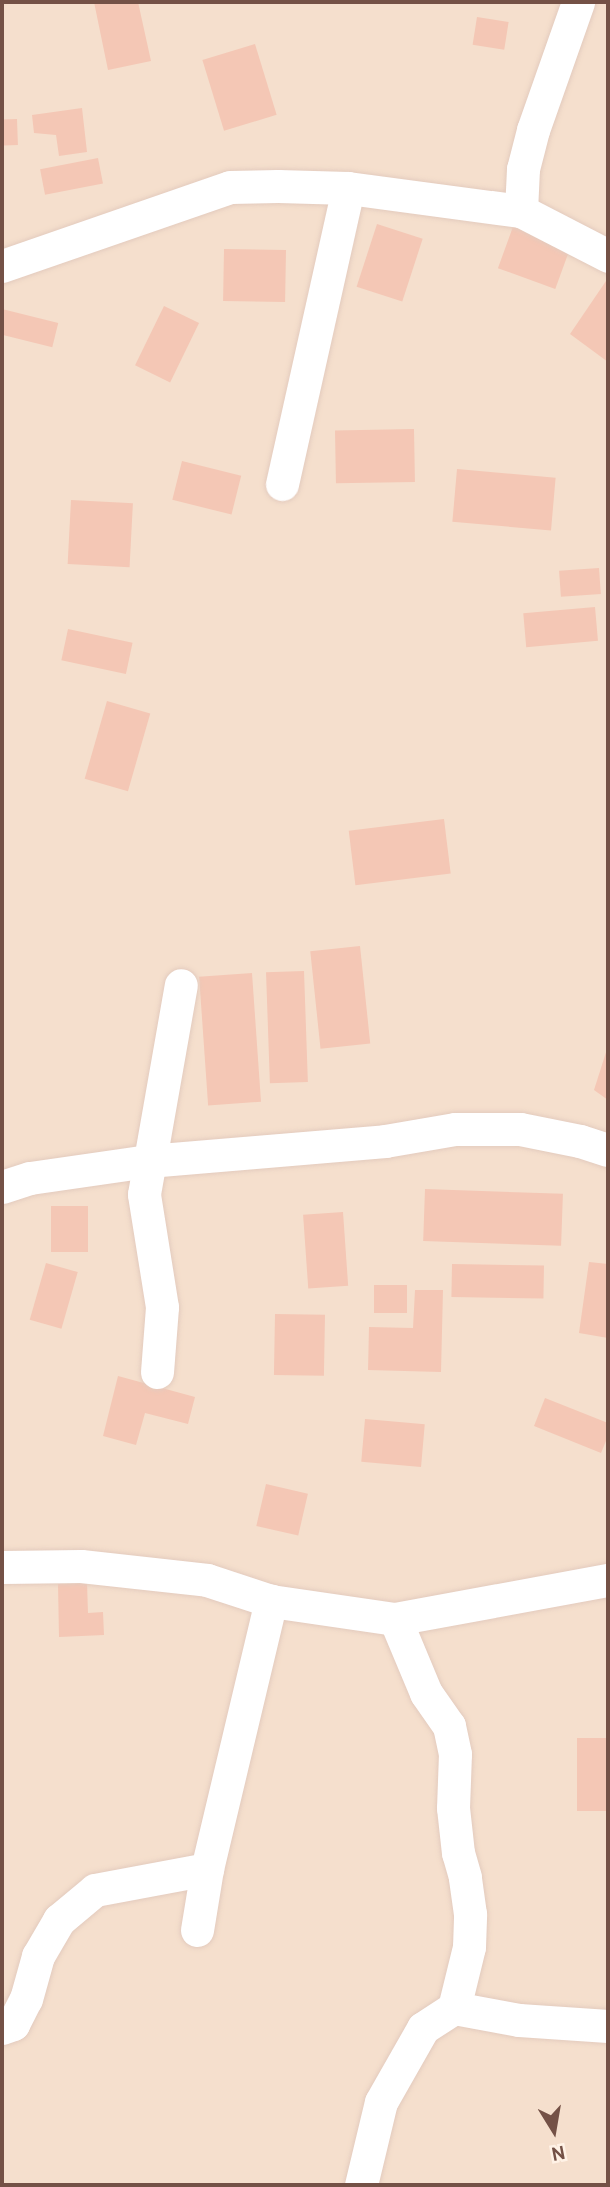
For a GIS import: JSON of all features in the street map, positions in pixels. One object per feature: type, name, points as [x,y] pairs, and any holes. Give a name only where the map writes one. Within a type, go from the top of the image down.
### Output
[{"type":"street","points":[[521,211],[523,169],[533,130],[578,2]]},
{"type":"street","points":[[2,266],[230,187],[348,188],[521,211],[608,256]]},
{"type":"street","points":[[282,484],[348,188]]},
{"type":"street","points":[[157,1371],[162,1307],[144,1194],[181,985]]},
{"type":"street","points":[[2,1187],[30,1178],[148,1161],[372,1142],[455,1129],[520,1129],[580,1140],[608,1150]]},
{"type":"street","points":[[2,1567],[82,1566],[207,1580],[271,1601],[395,1619],[608,1580]]},
{"type":"street","points":[[197,1930],[207,1869],[271,1601]]},
{"type":"street","points":[[361,2185],[381,2102],[423,2028],[454,2008],[470,1947],[470,1914],[453,1808],[455,1754],[449,1726],[426,1693],[395,1619]]},
{"type":"street","points":[[2,2028],[13,2024],[26,1999],[38,1956],[60,1920],[95,1890],[207,1869]]},
{"type":"street","points":[[454,2008],[519,2020],[608,2026]]},
{"type":"shaded area","points":[[2,2],[608,2],[608,2185],[2,2185]]},
{"type":"building","points":[[94,2],[138,2],[151,61],[108,70]]},
{"type":"building","points":[[477,17],[509,22],[504,50],[473,45]]},
{"type":"building","points":[[255,44],[277,115],[224,131],[202,60]]},
{"type":"building","points":[[82,108],[87,152],[59,156],[56,135],[34,133],[32,115]]},
{"type":"building","points":[[17,119],[18,145],[3,146],[2,120]]},
{"type":"building","points":[[98,158],[103,184],[45,195],[40,169]]},
{"type":"building","points":[[377,224],[423,239],[402,302],[357,287]]},
{"type":"building","points":[[514,224],[571,245],[555,289],[498,268]]},
{"type":"building","points":[[224,249],[286,250],[285,302],[223,301]]},
{"type":"building","points":[[606,281],[608,282],[608,362],[570,334]]},
{"type":"building","points":[[164,306],[199,323],[170,382],[135,365]]},
{"type":"building","points":[[2,309],[58,323],[52,347],[2,335]]},
{"type":"building","points":[[414,429],[415,482],[336,483],[335,430]]},
{"type":"building","points":[[182,461],[241,476],[232,515],[172,500]]},
{"type":"building","points":[[457,469],[556,478],[551,530],[452,522]]},
{"type":"building","points":[[71,500],[133,503],[130,567],[68,564]]},
{"type":"building","points":[[599,568],[601,594],[561,597],[559,571]]},
{"type":"building","points":[[595,607],[598,641],[526,647],[523,613]]},
{"type":"building","points":[[68,629],[133,643],[126,674],[61,660]]},
{"type":"building","points":[[107,701],[150,713],[128,791],[85,779]]},
{"type":"building","points":[[444,819],[451,874],[355,885],[349,831]]},
{"type":"building","points":[[360,946],[370,1043],[321,1049],[310,951]]},
{"type":"building","points":[[304,971],[308,1082],[270,1083],[266,972]]},
{"type":"building","points":[[252,973],[261,1102],[208,1105],[199,977]]},
{"type":"building","points":[[608,1046],[608,1100],[594,1090]]},
{"type":"building","points":[[425,1189],[563,1194],[561,1246],[423,1241]]},
{"type":"building","points":[[51,1206],[88,1206],[88,1252],[51,1252]]},
{"type":"building","points":[[343,1212],[348,1286],[308,1289],[303,1215]]},
{"type":"building","points":[[589,1262],[608,1264],[608,1338],[579,1333]]},
{"type":"building","points":[[46,1263],[78,1272],[61,1329],[30,1320]]},
{"type":"building","points":[[452,1264],[544,1266],[543,1299],[451,1297]]},
{"type":"building","points":[[374,1285],[407,1285],[407,1313],[374,1313]]},
{"type":"building","points":[[415,1290],[443,1290],[441,1372],[368,1370],[369,1327],[413,1328]]},
{"type":"building","points":[[275,1314],[325,1315],[324,1376],[274,1375]]},
{"type":"building","points":[[118,1376],[195,1397],[188,1424],[145,1413],[136,1445],[103,1436]]},
{"type":"building","points":[[545,1398],[608,1423],[608,1436],[601,1453],[534,1426]]},
{"type":"building","points":[[365,1419],[425,1424],[421,1467],[361,1462]]},
{"type":"building","points":[[266,1484],[308,1494],[298,1536],[256,1526]]},
{"type":"building","points":[[87,1583],[88,1613],[103,1612],[104,1635],[59,1637],[58,1584]]},
{"type":"building","points":[[577,1738],[608,1738],[608,1811],[577,1811]]}]
